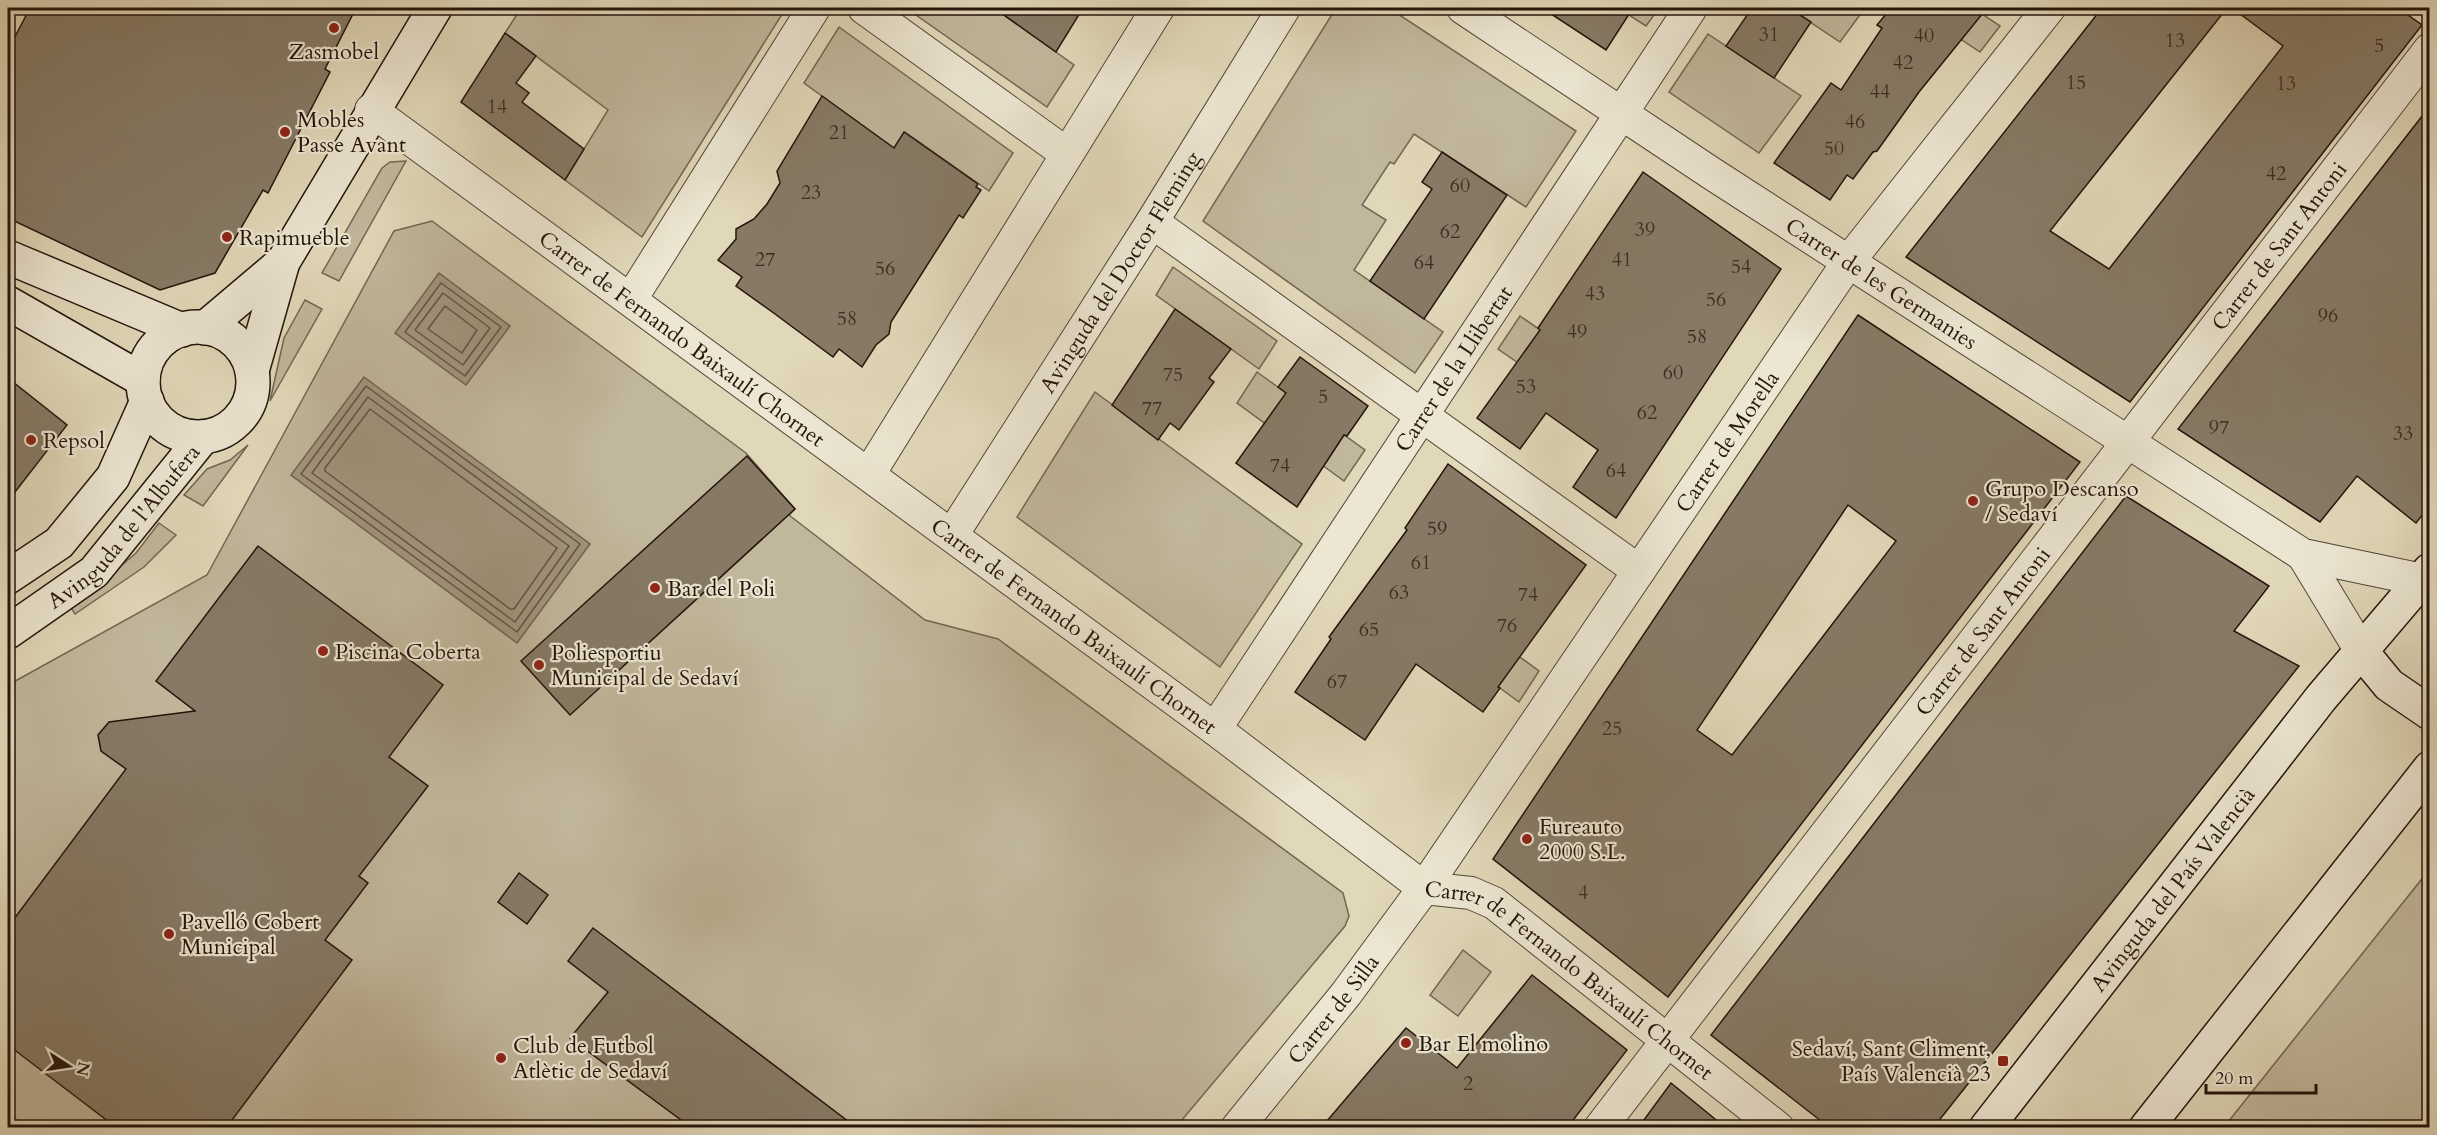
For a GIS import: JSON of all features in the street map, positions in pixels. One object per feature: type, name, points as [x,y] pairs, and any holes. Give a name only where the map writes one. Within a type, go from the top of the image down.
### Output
[{"type":"street","points":[[252,371],[283,262],[371,110],[435,8]]},
{"type":"street","points":[[631,298],[814,8]]},
{"type":"street","points":[[864,8],[1067,154]]},
{"type":"street","points":[[869,474],[1158,8]]},
{"type":"street","name":"Avinguda del Doctor Fleming","points":[[952,535],[1152,222],[1284,8]]},
{"type":"street","name":"Carrer de les Germanies","points":[[1463,8],[2128,444],[2303,555]]},
{"type":"street","name":"Carrer de la Llibertat","points":[[1215,729],[1691,8]]},
{"type":"street","name":"Carrer de Morella","points":[[1424,888],[1849,261],[2049,8]]},
{"type":"street","name":"Carrer de Sant Antoni","points":[[1600,1128],[2430,49]]},
{"type":"street","name":"Carrer de Fernando Baixaulí Chornet","points":[[371,110],[631,298],[1215,729],[1424,888],[1471,892],[1494,903],[1778,1128]]},
{"type":"street","points":[[1152,222],[1639,571]]},
{"type":"street","points":[[8,257],[194,329],[221,332],[235,342],[246,355],[252,371],[253,389],[247,407],[237,422],[221,432],[203,437],[186,436],[169,429],[155,417],[145,391],[147,364],[155,349],[167,337],[194,329],[283,262]]},
{"type":"street","points":[[8,303],[145,391]]},
{"type":"street","name":"Avinguda de l'Albufera","points":[[8,577],[59,543],[113,477],[145,391]]},
{"type":"street","name":"Avinguda de l'Albufera","points":[[8,632],[94,572],[203,437]]},
{"type":"street","points":[[2303,555],[2361,651],[2389,685],[2430,713]]},
{"type":"street","name":"Avinguda del País Valencià","points":[[2303,555],[2427,577]]},
{"type":"street","name":"Avinguda del País Valencià","points":[[1986,1128],[2314,707],[2427,577]]},
{"type":"street","points":[[2146,1128],[2430,768]]},
{"type":"street","name":"Carrer de Silla","points":[[1237,1128],[1346,994],[1424,888]]},
{"type":"shaded area","points":[[521,8],[786,8],[642,237],[565,180],[608,110],[505,33]]},
{"type":"shaded area","points":[[906,8],[994,8],[1074,65],[1047,107]]},
{"type":"shaded area","points":[[1336,8],[1389,8],[1576,131],[1526,207],[1414,134],[1394,164],[1390,162],[1362,205],[1386,220],[1354,270],[1443,332],[1415,373],[1203,221]]},
{"type":"shaded area","points":[[1618,8],[1659,8],[1646,26]]},
{"type":"shaded area","points":[[1789,8],[1865,8],[1840,42]]},
{"type":"shaded area","points":[[1914,8],[1973,8],[2000,26],[1980,52]]},
{"type":"shaded area","points":[[839,27],[1013,153],[989,191],[905,132],[894,148],[804,83]]},
{"type":"shaded area","points":[[1708,34],[1801,96],[1759,153],[1669,92]]},
{"type":"shaded area","points":[[406,161],[339,281],[322,273],[382,168],[390,162]]},
{"type":"shaded area","name":"Poliesportiu Municipal de Sedaví","points":[[432,221],[746,453],[795,509],[789,515],[925,620],[998,639],[1343,893],[1349,916],[1345,926],[1176,1127],[26,1127],[8,1113],[8,685],[207,575],[394,231]]},
{"type":"shaded area","points":[[1173,267],[1277,341],[1259,369],[1156,295]]},
{"type":"shaded area","points":[[305,300],[322,309],[270,401],[284,338]]},
{"type":"shaded area","points":[[1520,316],[1607,376],[1585,409],[1498,349]]},
{"type":"shaded area","points":[[1257,372],[1365,450],[1344,481],[1237,403]]},
{"type":"shaded area","points":[[1095,392],[1302,544],[1220,667],[1017,517]]},
{"type":"shaded area","points":[[248,445],[203,506],[184,495],[207,469],[230,460]]},
{"type":"shaded area","points":[[159,523],[176,535],[144,567],[75,614],[71,608],[136,553]]},
{"type":"shaded area","points":[[1453,608],[1539,671],[1519,702],[1433,639]]},
{"type":"shaded area","points":[[2429,870],[2429,1127],[2224,1127]]},
{"type":"shaded area","points":[[1463,950],[1491,972],[1458,1016],[1430,995]]},
{"type":"water","points":[[439,273],[510,326],[466,385],[395,333]]},
{"type":"water","points":[[364,377],[590,544],[517,643],[291,475]]},
{"type":"building","points":[[30,8],[356,8],[325,69],[330,72],[268,193],[263,190],[215,273],[160,290],[8,218],[8,50]]},
{"type":"building","points":[[994,8],[1083,8],[1056,52]]},
{"type":"building","points":[[1542,8],[1633,8],[1606,50]]},
{"type":"building","points":[[1752,8],[1789,8],[1811,22],[1774,78],[1726,46]]},
{"type":"building","points":[[1891,8],[1987,8],[1919,92],[1877,151],[1873,152],[1853,179],[1847,175],[1830,200],[1774,163],[1831,83],[1841,90],[1882,28],[1877,25]]},
{"type":"building","points":[[2102,8],[2227,8],[2050,231],[2109,269],[2283,46],[2232,8],[2398,8],[2422,25],[2130,402],[1906,257]]},
{"type":"building","points":[[505,33],[536,56],[516,83],[529,93],[522,102],[584,149],[565,180],[461,102]]},
{"type":"building","points":[[822,96],[894,148],[904,132],[978,184],[976,187],[981,190],[963,218],[959,215],[891,322],[889,334],[876,345],[862,367],[839,349],[833,357],[736,286],[742,277],[718,260],[736,239],[736,229],[754,219],[767,204],[780,183],[777,171]]},
{"type":"building","points":[[2430,106],[2430,505],[2416,523],[2357,476],[2320,522],[2178,429]]},
{"type":"building","points":[[1442,152],[1507,195],[1424,319],[1370,281],[1432,189],[1422,182]]},
{"type":"building","points":[[1643,172],[1781,269],[1616,518],[1573,487],[1598,450],[1546,413],[1520,449],[1477,418],[1540,330],[1538,328]]},
{"type":"building","points":[[1175,309],[1231,349],[1209,378],[1214,382],[1179,430],[1170,423],[1158,440],[1112,405]]},
{"type":"building","points":[[1858,315],[2080,462],[1668,997],[1493,859]],"holes":[[[1848,505],[1896,541],[1732,755],[1697,730]]]},
{"type":"building","points":[[1300,357],[1368,406],[1347,436],[1344,435],[1297,507],[1236,463],[1286,393],[1278,387]]},
{"type":"building","name":"Repsol","points":[[8,378],[67,425],[8,501]]},
{"type":"building","name":"Bar del Poli","points":[[747,456],[795,509],[570,715],[521,661]]},
{"type":"building","points":[[1448,464],[1586,565],[1498,687],[1500,688],[1483,712],[1416,664],[1365,740],[1295,692],[1331,639],[1329,637],[1407,530],[1405,528]]},
{"type":"building","points":[[2126,496],[2269,586],[2234,631],[2299,666],[1933,1128],[1830,1128],[1711,1035]]},
{"type":"building","name":"Pavelló Cobert Municipal","points":[[258,546],[443,685],[389,757],[428,786],[359,876],[368,883],[325,940],[352,960],[226,1128],[117,1128],[8,1045],[8,927],[126,769],[101,751],[98,735],[109,722],[195,711],[156,681]]},
{"type":"building","points":[[519,873],[548,895],[527,924],[498,902]]},
{"type":"building","points":[[593,928],[857,1128],[692,1128],[570,1038],[608,992],[568,961]]},
{"type":"building","points":[[1532,975],[1627,1050],[1567,1128],[1321,1128],[1406,1028],[1457,1068]]},
{"type":"building","points":[[1671,1083],[1726,1128],[1638,1128]]},
{"type":"place","name":"Zasmobel","points":[[334,28]]},
{"type":"place","name":"Mobles Passe Avant","points":[[285,132]]},
{"type":"place","name":"Rapimueble","points":[[227,237]]},
{"type":"place","name":"Repsol","points":[[31,440]]},
{"type":"place","name":"Grupo Descanso / Sedaví","points":[[1973,501]]},
{"type":"place","name":"Bar del Poli","points":[[655,588]]},
{"type":"place","name":"Piscina Coberta","points":[[323,651]]},
{"type":"place","name":"Poliesportiu Municipal de Sedaví","points":[[539,665]]},
{"type":"place","name":"Fureauto 2000 S.L.","points":[[1527,839]]},
{"type":"place","name":"Pavelló Cobert Municipal","points":[[169,934]]},
{"type":"place","name":"Bar El molino","points":[[1406,1043]]},
{"type":"place","name":"Club de Futbol Atlètic de Sedaví","points":[[501,1058]]},
{"type":"place","name":"Sedaví, Sant Climent, País Valencià 23","points":[[2003,1061]]}]
